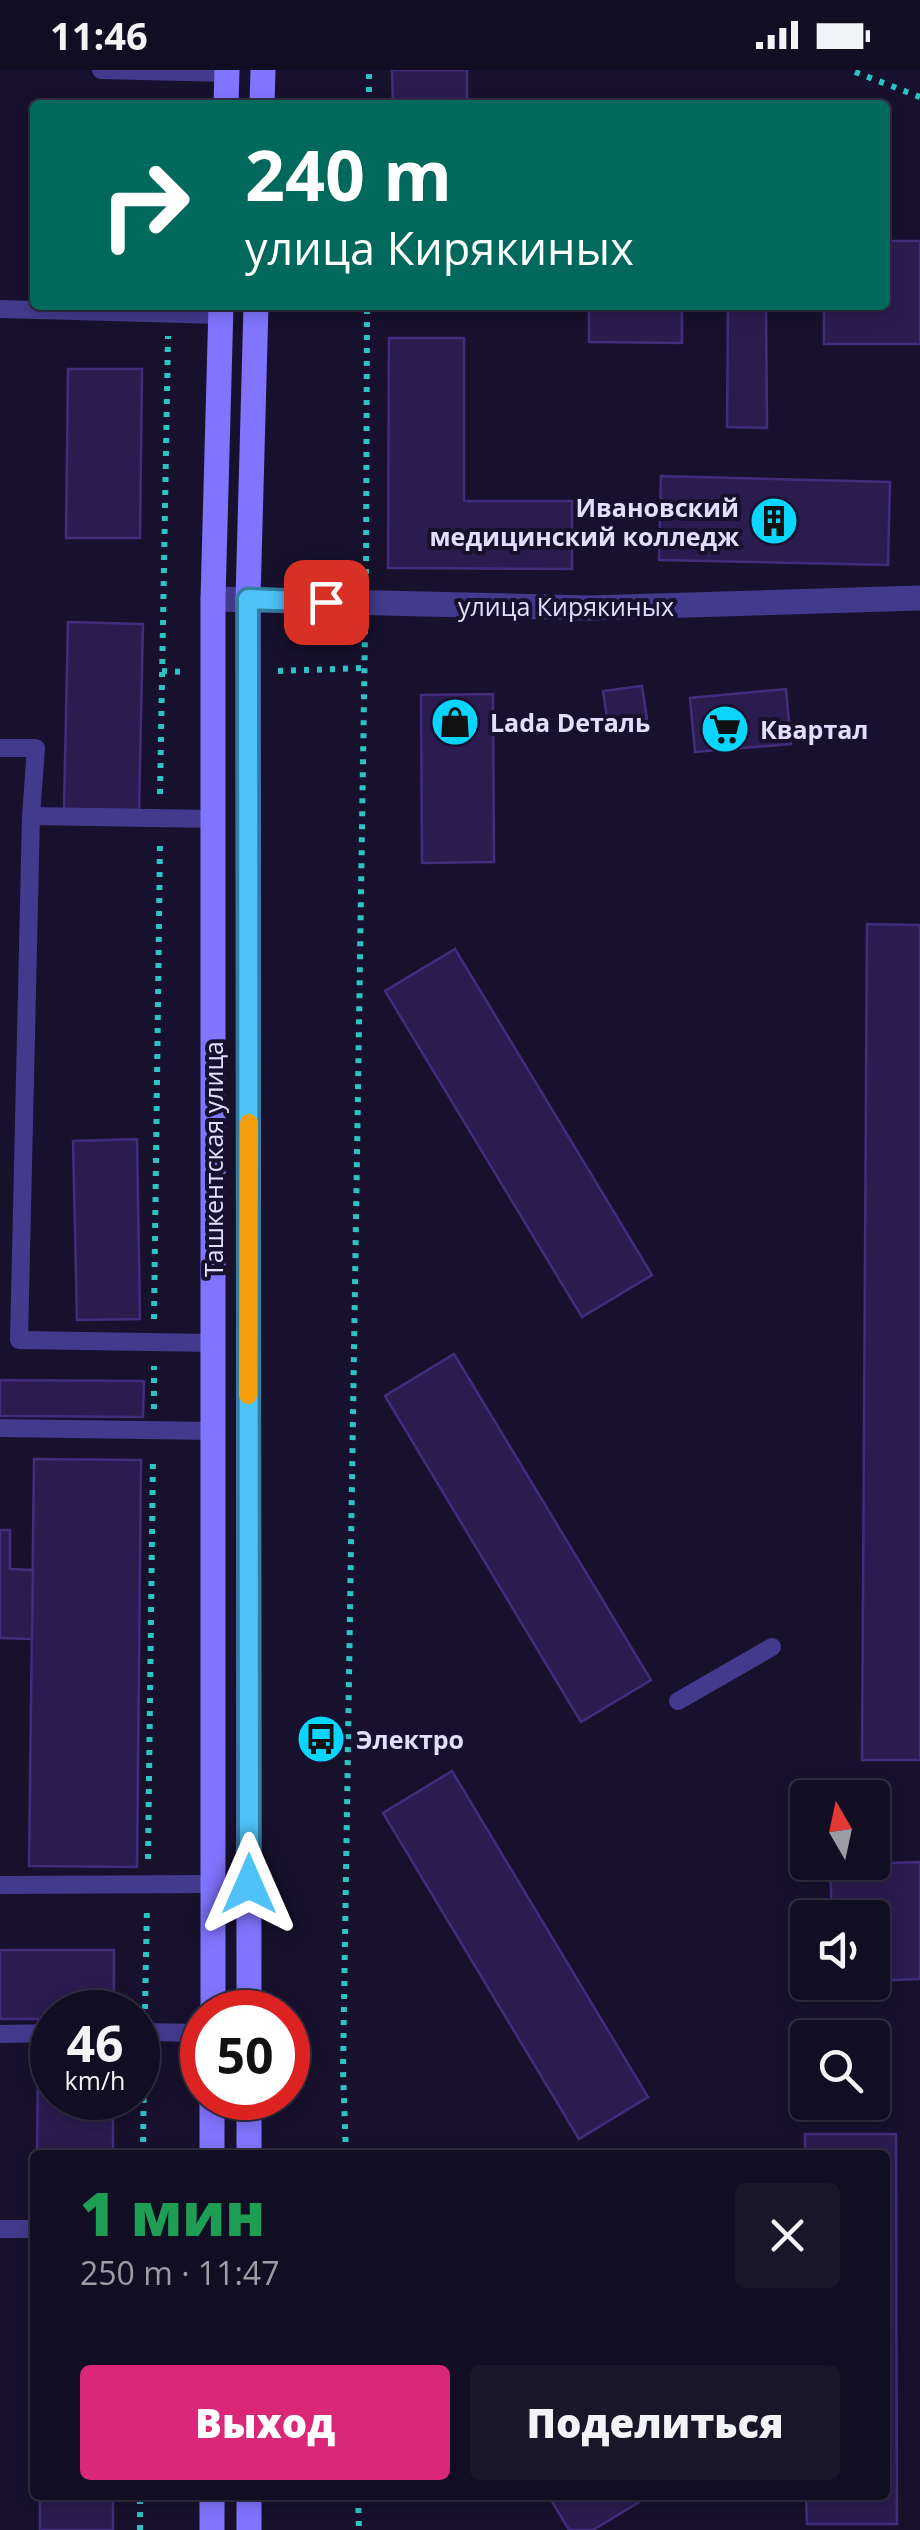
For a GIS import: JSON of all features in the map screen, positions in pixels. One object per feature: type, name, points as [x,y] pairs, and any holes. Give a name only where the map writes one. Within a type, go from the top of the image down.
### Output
[{"type":"main road","points":[[262,100],[263,70]]},
{"type":"main road","points":[[226,100],[227,72]]},
{"type":"main road","name":"Ташкентская улица","points":[[212,1990],[213,600],[221,310]]},
{"type":"main road","name":"Ташкентская улица","points":[[249,1990],[248,599],[256,310]]},
{"type":"main road","points":[[212,1884],[249,1884]]},
{"type":"main road","points":[[212,2120],[212,2150]]},
{"type":"main road","points":[[249,2120],[249,2150]]},
{"type":"main road","points":[[212,2500],[212,2530]]},
{"type":"main road","points":[[249,2500],[249,2530]]},
{"type":"street","name":"улица Кирякиных","points":[[213,600],[590,608],[920,598]]},
{"type":"lane","points":[[101,70],[227,72]]},
{"type":"lane","points":[[0,309],[30,310]]},
{"type":"lane","points":[[34,310],[168,314],[221,310]]},
{"type":"lane","points":[[0,748],[36,748],[9,1338],[212,1344]]},
{"type":"lane","points":[[31,816],[213,819]]},
{"type":"lane","points":[[0,1428],[213,1431]]},
{"type":"lane","points":[[678,1700],[772,1647]]},
{"type":"lane","points":[[0,1886],[212,1884]]},
{"type":"lane","points":[[0,2034],[30,2033]]},
{"type":"lane","points":[[0,2229],[30,2229]]},
{"type":"path","points":[[369,70],[369,100]]},
{"type":"path","points":[[856,72],[920,97]]},
{"type":"path","points":[[346,2150],[343,2070],[368,310]]},
{"type":"path","points":[[147,1884],[168,314]]},
{"type":"path","points":[[140,2500],[140,2530]]},
{"type":"path","points":[[358,2500],[359,2530]]},
{"type":"building","points":[[392,70],[467,70],[467,100],[393,100]]},
{"type":"building","points":[[890,241],[920,241],[920,344],[824,344],[824,310],[890,310]]},
{"type":"building","points":[[589,310],[682,310],[682,343],[589,342]]},
{"type":"building","points":[[728,310],[766,310],[767,428],[727,427]]},
{"type":"building","points":[[389,338],[464,338],[464,501],[572,501],[572,569],[388,568]]},
{"type":"building","points":[[68,369],[142,369],[140,538],[66,538]]},
{"type":"building","name":"Ивановский медицинский колледж","points":[[661,476],[890,482],[888,565],[659,560]]},
{"type":"building","points":[[68,622],[143,624],[139,810],[64,809]]},
{"type":"building","points":[[642,686],[647,719],[608,724],[603,691]]},
{"type":"building","points":[[786,689],[791,744],[695,752],[690,698]]},
{"type":"building","points":[[493,694],[494,862],[422,863],[421,695]]},
{"type":"building","points":[[867,924],[920,925],[920,1760],[862,1760]]},
{"type":"building","points":[[455,949],[652,1275],[582,1317],[385,991]]},
{"type":"building","points":[[137,1139],[140,1319],[77,1320],[73,1141]]},
{"type":"building","points":[[454,1354],[651,1680],[581,1722],[385,1396]]},
{"type":"building","points":[[0,1380],[144,1381],[143,1417],[0,1416]]},
{"type":"building","points":[[34,1459],[141,1460],[137,1867],[29,1866]]},
{"type":"building","points":[[0,1530],[10,1530],[10,1569],[33,1570],[32,1639],[0,1638]]},
{"type":"building","points":[[452,1771],[648,2097],[579,2139],[383,1813]]},
{"type":"building","points":[[920,1862],[920,1979],[890,1980],[890,1900],[831,1900],[831,1880],[890,1880],[890,1863]]},
{"type":"building","points":[[0,1950],[114,1950],[114,1990],[30,1990],[30,2019],[0,2019]]},
{"type":"building","points":[[37,2120],[113,2120],[113,2150],[37,2150]]},
{"type":"building","points":[[805,2134],[896,2134],[897,2524],[807,2524],[806,2500],[890,2500],[890,2150],[805,2150]]},
{"type":"building","points":[[40,2500],[113,2500],[113,2530],[40,2530]]},
{"type":"building","points":[[551,2500],[642,2500],[593,2530],[569,2530]]},
{"type":"slow traffic","points":[[248,1395],[249,1123]]},
{"type":"place","name":"Ивановский медицинский колледж","points":[[774,521]]},
{"type":"place","name":"Lada Dеталь","points":[[455,722]]},
{"type":"place","name":"Квартал","points":[[725,729]]},
{"type":"place","name":"Электро","points":[[321,1739]]},
{"type":"route","points":[[249,1884],[248,599],[326,602]]}]
